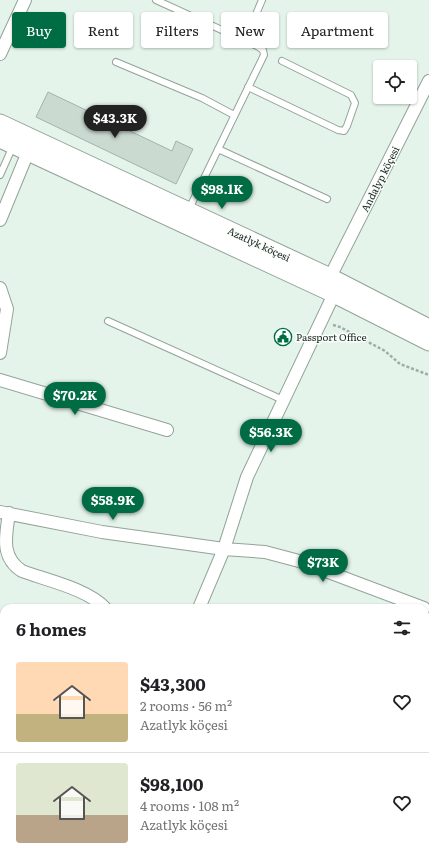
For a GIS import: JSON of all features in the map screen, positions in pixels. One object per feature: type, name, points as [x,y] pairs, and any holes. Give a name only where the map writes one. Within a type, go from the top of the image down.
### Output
[{"type":"street","points":[[0,54],[25,0]]},
{"type":"street","name":"Andalyp köçesi","points":[[330,277],[429,81]]},
{"type":"street","name":"Azatlyk köçesi","points":[[0,123],[330,277],[429,328]]},
{"type":"street","points":[[0,220],[14,145]]},
{"type":"street","name":"Azatlyk köçesi","points":[[14,145],[334,294],[429,342]]},
{"type":"street","points":[[0,288],[7,309],[0,353]]},
{"type":"street","points":[[200,604],[224,549],[247,477],[334,294]]},
{"type":"street","points":[[0,380],[167,430]]},
{"type":"street","points":[[102,604],[84,594],[22,571],[13,565],[5,544],[5,513],[102,532],[224,549],[265,552],[299,560],[414,604]]},
{"type":"lane","points":[[156,0],[221,29]]},
{"type":"lane","points":[[257,12],[262,0]]},
{"type":"lane","points":[[188,211],[264,55],[263,50],[260,48]]},
{"type":"lane","points":[[248,87],[338,130],[344,131],[355,103],[351,95],[282,61]]},
{"type":"lane","points":[[116,62],[202,98],[234,115]]},
{"type":"lane","points":[[0,175],[14,145]]},
{"type":"lane","points":[[218,149],[326,199]]},
{"type":"lane","points":[[108,321],[283,400]]},
{"type":"path","points":[[320,321],[340,327],[385,351],[400,364],[429,375]]},
{"type":"building","points":[[48,92],[172,151],[176,141],[193,149],[176,184],[36,117]]},
{"type":"place","name":"Passport Office","points":[[283,337]]}]
